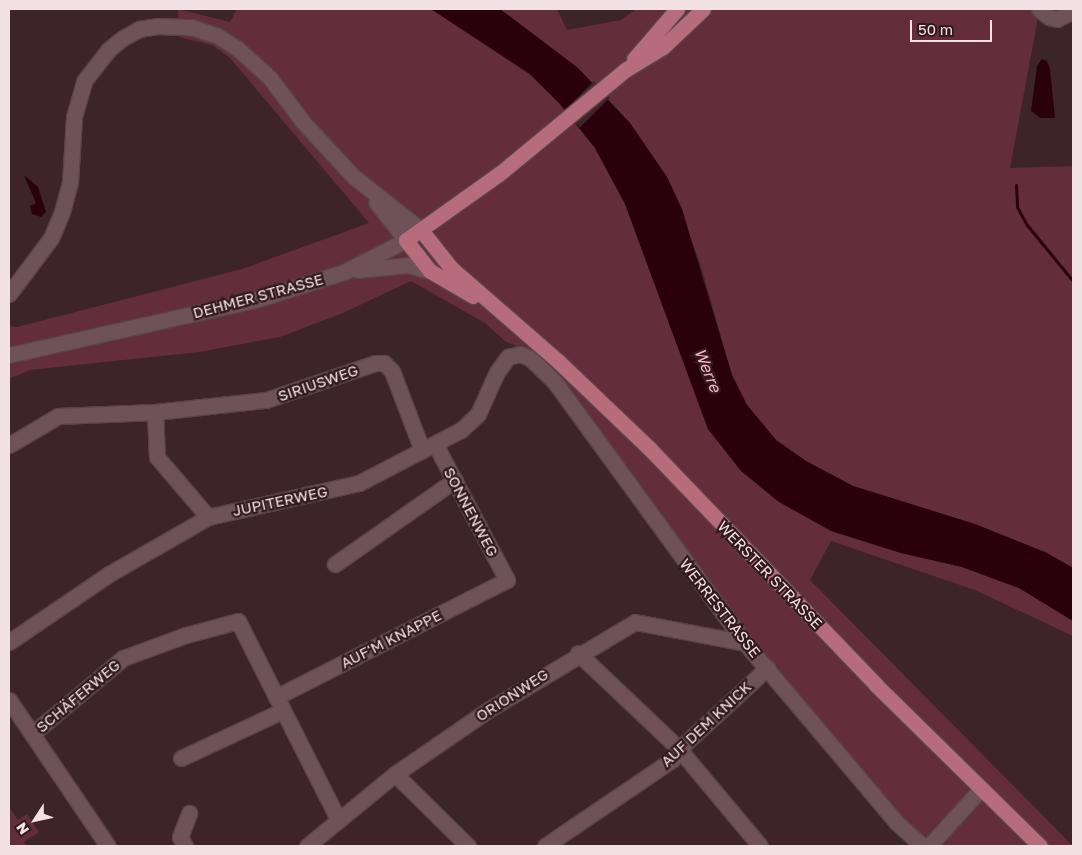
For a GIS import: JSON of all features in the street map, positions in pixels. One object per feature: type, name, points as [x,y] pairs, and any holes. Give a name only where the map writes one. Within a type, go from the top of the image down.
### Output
[{"type":"main road","name":"DEHMER STRASSE","points":[[625,70],[677,9]]},
{"type":"main road","name":"DEHMER STRASSE","points":[[406,240],[541,140],[625,70],[663,46],[703,9]]},
{"type":"main road","name":"WERSTER STRASSE","points":[[421,230],[450,268],[559,362],[650,449],[980,790],[1040,846]]},
{"type":"main road","name":"WERSTER STRASSE","points":[[406,240],[430,271],[496,309]]},
{"type":"street","points":[[1039,9],[1049,17],[1057,19],[1073,11]]},
{"type":"street","points":[[9,294],[51,238],[62,212],[70,182],[74,117],[84,81],[108,50],[139,29],[157,26],[191,27],[216,36],[237,48],[270,78],[303,122],[361,183],[406,240]]},
{"type":"street","points":[[361,183],[421,230]]},
{"type":"street","name":"DEHMER STRASSE","points":[[9,355],[86,335],[255,300],[344,272],[406,240]]},
{"type":"street","points":[[344,272],[408,265],[430,271]]},
{"type":"street","name":"JUPITERWEG","points":[[9,642],[109,574],[208,517],[348,486],[461,430],[478,414],[497,372],[508,357],[520,354],[530,358]]},
{"type":"street","name":"WERRESTRASSE","points":[[530,358],[554,381],[745,643],[896,822],[924,846]]},
{"type":"street","name":"SIRIUSWEG","points":[[9,445],[58,416],[156,412],[266,400],[376,363],[384,363],[392,371],[429,447]]},
{"type":"street","points":[[156,412],[157,457],[208,517]]},
{"type":"street","name":"SONNENWEG","points":[[429,447],[455,480],[507,580]]},
{"type":"street","points":[[334,564],[455,480]]},
{"type":"street","name":"AUF'M KNAPPE","points":[[181,758],[507,580]]},
{"type":"street","name":"SCHÄFERWEG","points":[[32,734],[123,658],[186,635],[238,621],[279,704]]},
{"type":"street","name":"ORIONWEG","points":[[307,846],[395,774],[578,653],[635,622],[642,621],[745,643]]},
{"type":"street","points":[[578,653],[679,749],[760,846]]},
{"type":"street","name":"AUF DEM KNICK","points":[[545,846],[673,759],[679,749],[767,668]]},
{"type":"street","points":[[9,700],[108,846]]},
{"type":"street","points":[[279,704],[338,819]]},
{"type":"street","points":[[395,774],[468,846]]},
{"type":"street","points":[[929,846],[980,790]]},
{"type":"street","points":[[185,846],[180,837],[189,813]]},
{"type":"shaded area","points":[[178,9],[230,22],[237,9],[431,9],[529,74],[559,103],[595,148],[625,204],[708,429],[741,471],[831,531],[901,553],[962,567],[1019,588],[1073,621],[1073,636],[975,590],[831,541],[810,580],[1073,846],[926,846],[757,653],[523,348],[506,342],[485,323],[411,281],[343,313],[280,337],[199,352],[30,370],[9,379],[9,326],[17,327],[242,269],[369,223],[230,58],[212,45],[179,37]]},
{"type":"shaded area","points":[[500,9],[557,9],[567,30],[621,20],[636,9],[1031,9],[1038,18],[1010,168],[1073,166],[1073,568],[1045,552],[975,524],[853,486],[806,461],[776,440],[747,405],[732,375],[700,263],[667,177],[630,123],[578,68]]},
{"type":"shaded area","points":[[9,807],[18,820],[27,814],[39,832],[24,842],[27,846],[9,846]]},
{"type":"water","name":"Werre","points":[[431,9],[500,9],[578,68],[630,123],[667,177],[682,209],[732,375],[747,405],[776,440],[806,461],[853,486],[975,524],[1045,552],[1073,568],[1073,621],[1019,588],[962,567],[901,553],[831,531],[779,502],[741,471],[708,429],[625,204],[595,148],[559,103],[530,74]]},
{"type":"water","points":[[1042,59],[1047,61],[1050,69],[1055,118],[1041,118],[1031,111],[1037,66]]},
{"type":"water","points":[[24,175],[38,187],[46,212],[41,217],[32,214],[30,206],[36,203]]},
{"type":"pier","points":[[594,81],[610,97],[580,128],[564,111]]},
{"type":"waterway","points":[[1016,185],[1017,207],[1027,225],[1073,281]]}]
